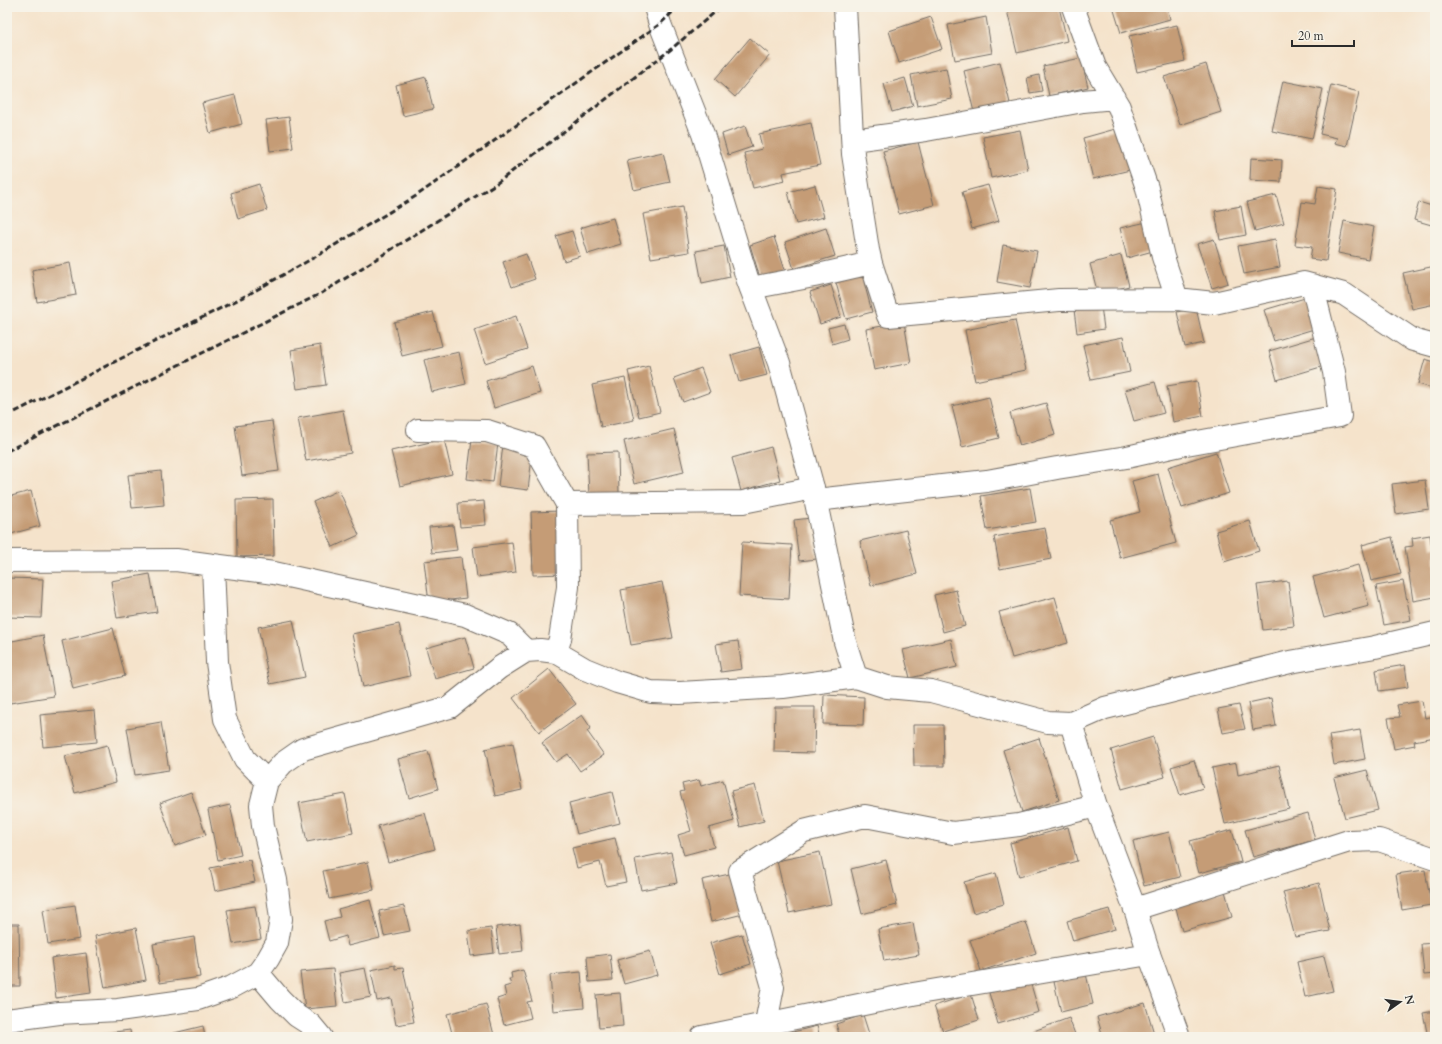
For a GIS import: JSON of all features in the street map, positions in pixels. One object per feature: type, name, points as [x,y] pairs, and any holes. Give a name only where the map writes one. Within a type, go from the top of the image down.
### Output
[{"type":"street","points":[[655,7],[660,24],[703,134],[751,288],[780,363],[814,494],[845,642],[856,677]]},
{"type":"street","points":[[845,7],[853,154],[871,263],[888,316],[1059,300],[1177,299],[1214,303],[1304,283],[1344,294],[1413,340],[1435,346]]},
{"type":"street","points":[[1073,7],[1095,67],[1119,107],[1147,188],[1163,257],[1177,299]]},
{"type":"street","points":[[853,140],[926,130],[1083,101],[1114,98]]},
{"type":"street","points":[[751,288],[871,263]]},
{"type":"street","points":[[567,504],[743,502],[814,494],[987,481],[1127,457],[1181,445],[1340,416],[1334,372],[1312,285]]},
{"type":"street","points":[[418,430],[488,431],[534,446],[567,504],[568,587],[560,639],[556,652]]},
{"type":"street","points":[[7,561],[176,560],[274,573],[465,615],[509,634],[526,651]]},
{"type":"street","points":[[213,566],[217,662],[226,719],[245,759],[267,781]]},
{"type":"street","points":[[7,1020],[59,1013],[118,1010],[198,1000],[232,987],[258,973],[277,943],[281,919],[276,880],[263,826],[261,805],[267,781],[283,763],[303,748],[450,707],[499,668],[526,651],[540,650],[556,652],[585,669],[617,682],[650,692],[680,693],[783,687],[856,677],[887,687],[931,691],[1048,722],[1070,723],[1105,708],[1290,662],[1375,647],[1435,633]]},
{"type":"street","points":[[1070,723],[1096,806],[1135,909],[1149,954],[1179,1037]]},
{"type":"street","points":[[766,1023],[773,987],[740,871],[804,831],[865,816],[953,833],[1019,825],[1096,806]]},
{"type":"street","points":[[1135,909],[1349,841],[1379,840],[1435,859]]},
{"type":"street","points":[[702,1037],[913,994],[1149,954]]},
{"type":"street","points":[[258,973],[280,999],[297,1016],[311,1024],[321,1037]]},
{"type":"building","points":[[1020,7],[1059,7],[1067,41],[1017,53],[1007,10]]},
{"type":"building","points":[[1113,7],[1167,7],[1170,19],[1121,33]]},
{"type":"building","points":[[931,17],[942,49],[899,63],[889,31]]},
{"type":"building","points":[[986,17],[992,53],[955,60],[948,25]]},
{"type":"building","points":[[1177,25],[1185,61],[1137,72],[1129,36]]},
{"type":"building","points":[[750,38],[770,55],[735,97],[715,79]]},
{"type":"building","points":[[1081,58],[1088,87],[1049,96],[1043,66]]},
{"type":"building","points":[[1000,62],[1010,103],[974,112],[964,71]]},
{"type":"building","points":[[1206,64],[1221,112],[1180,125],[1164,77]]},
{"type":"building","points":[[946,68],[952,99],[917,106],[911,75]]},
{"type":"building","points":[[1039,75],[1042,91],[1030,93],[1027,78]]},
{"type":"building","points":[[426,77],[433,109],[403,116],[396,85]]},
{"type":"building","points":[[905,78],[913,106],[892,112],[884,84]]},
{"type":"building","points":[[1283,81],[1323,89],[1312,139],[1272,131]]},
{"type":"building","points":[[1331,85],[1359,92],[1347,146],[1335,143],[1337,138],[1320,134]]},
{"type":"building","points":[[235,95],[242,124],[210,133],[202,103]]},
{"type":"building","points":[[289,117],[293,148],[270,151],[266,120]]},
{"type":"building","points":[[811,123],[820,165],[783,173],[785,181],[753,188],[744,153],[762,149],[759,134]]},
{"type":"building","points":[[745,126],[752,147],[728,155],[722,134]]},
{"type":"building","points":[[1119,128],[1130,170],[1093,179],[1083,138]]},
{"type":"building","points":[[1020,130],[1028,170],[991,178],[983,137]]},
{"type":"building","points":[[918,142],[934,205],[899,214],[883,151]]},
{"type":"building","points":[[663,152],[670,182],[634,190],[627,160]]},
{"type":"building","points":[[1251,158],[1282,160],[1281,182],[1250,180]]},
{"type":"building","points":[[259,184],[267,210],[238,219],[231,193]]},
{"type":"building","points":[[815,185],[824,217],[796,224],[788,192]]},
{"type":"building","points":[[988,185],[999,221],[972,229],[962,192]]},
{"type":"building","points":[[1318,186],[1337,189],[1326,261],[1310,259],[1312,247],[1295,245],[1302,202],[1315,204]]},
{"type":"building","points":[[1276,195],[1284,223],[1255,231],[1247,202]]},
{"type":"building","points":[[1419,202],[1435,207],[1435,226],[1414,220]]},
{"type":"building","points":[[1241,206],[1246,235],[1220,240],[1215,211]]},
{"type":"building","points":[[682,207],[689,252],[651,258],[643,214]]},
{"type":"building","points":[[613,218],[621,244],[588,254],[580,228]]},
{"type":"building","points":[[1344,221],[1374,227],[1368,259],[1338,253]]},
{"type":"building","points":[[1147,222],[1153,251],[1127,258],[1120,228]]},
{"type":"building","points":[[826,228],[835,256],[794,269],[785,242]]},
{"type":"building","points":[[572,231],[580,256],[564,261],[556,236]]},
{"type":"building","points":[[774,237],[786,273],[761,281],[750,245]]},
{"type":"building","points":[[1214,239],[1228,283],[1212,288],[1197,244]]},
{"type":"building","points":[[1275,239],[1280,267],[1244,274],[1238,246]]},
{"type":"building","points":[[1003,245],[1037,251],[1030,288],[997,282]]},
{"type":"building","points":[[724,246],[730,277],[702,283],[696,251]]},
{"type":"building","points":[[526,254],[535,279],[512,287],[503,262]]},
{"type":"building","points":[[1121,255],[1129,286],[1098,294],[1090,264]]},
{"type":"building","points":[[70,263],[76,295],[37,302],[32,270]]},
{"type":"building","points":[[1435,266],[1435,304],[1412,309],[1403,273]]},
{"type":"building","points":[[862,275],[872,312],[846,319],[836,283]]},
{"type":"building","points":[[831,285],[841,317],[820,324],[810,292]]},
{"type":"building","points":[[1305,298],[1314,329],[1274,341],[1264,310]]},
{"type":"building","points":[[1101,306],[1104,329],[1077,333],[1074,310]]},
{"type":"building","points":[[1196,308],[1204,343],[1185,347],[1177,312]]},
{"type":"building","points":[[433,312],[442,346],[402,356],[394,322]]},
{"type":"building","points":[[516,316],[527,349],[485,363],[474,330]]},
{"type":"building","points":[[1015,320],[1026,370],[975,381],[965,330]]},
{"type":"building","points":[[904,322],[911,363],[874,370],[866,329]]},
{"type":"building","points":[[844,324],[848,339],[832,344],[828,328]]},
{"type":"building","points":[[1123,337],[1130,372],[1091,380],[1083,345]]},
{"type":"building","points":[[1316,337],[1324,366],[1277,380],[1269,351]]},
{"type":"building","points":[[320,345],[326,385],[297,389],[291,350]]},
{"type":"building","points":[[759,347],[767,375],[739,382],[731,355]]},
{"type":"building","points":[[459,352],[466,384],[432,392],[424,360]]},
{"type":"building","points":[[1425,359],[1435,362],[1435,389],[1418,384]]},
{"type":"building","points":[[532,366],[540,393],[494,408],[486,381]]},
{"type":"building","points":[[649,366],[660,412],[639,417],[628,371]]},
{"type":"building","points":[[701,368],[710,392],[683,402],[674,378]]},
{"type":"building","points":[[625,378],[634,420],[601,427],[592,385]]},
{"type":"building","points":[[1197,381],[1203,416],[1173,422],[1167,386]]},
{"type":"building","points":[[1155,382],[1164,413],[1134,421],[1125,390]]},
{"type":"building","points":[[989,397],[999,438],[962,447],[952,406]]},
{"type":"building","points":[[1046,403],[1055,435],[1020,446],[1010,413]]},
{"type":"building","points":[[343,410],[351,453],[306,461],[298,418]]},
{"type":"building","points":[[272,421],[279,471],[242,476],[235,426]]},
{"type":"building","points":[[674,429],[684,472],[634,484],[624,441]]},
{"type":"building","points":[[444,439],[452,474],[400,486],[391,451]]},
{"type":"building","points":[[472,440],[498,443],[493,482],[467,479]]},
{"type":"building","points":[[503,445],[533,449],[528,490],[498,486]]},
{"type":"building","points":[[771,447],[780,480],[741,491],[732,458]]},
{"type":"building","points":[[618,452],[619,494],[589,495],[587,453]]},
{"type":"building","points":[[1216,452],[1229,493],[1182,508],[1168,467]]},
{"type":"building","points":[[161,471],[164,505],[132,508],[128,475]]},
{"type":"building","points":[[1158,474],[1176,543],[1120,558],[1110,520],[1140,512],[1132,481]]},
{"type":"building","points":[[1425,480],[1429,509],[1396,514],[1392,484]]},
{"type":"building","points":[[1030,488],[1036,522],[987,530],[981,496]]},
{"type":"building","points":[[339,490],[359,535],[333,547],[313,502]]},
{"type":"building","points":[[31,491],[40,526],[11,534],[7,519],[7,497]]},
{"type":"building","points":[[273,499],[274,556],[237,557],[236,500]]},
{"type":"building","points":[[484,501],[486,525],[460,527],[458,503]]},
{"type":"building","points":[[560,511],[563,574],[533,575],[531,512]]},
{"type":"building","points":[[811,518],[817,559],[799,561],[794,520]]},
{"type":"building","points":[[1250,521],[1259,551],[1224,562],[1216,531]]},
{"type":"building","points":[[453,525],[457,550],[432,553],[429,527]]},
{"type":"building","points":[[1045,528],[1051,559],[1000,569],[994,537]]},
{"type":"building","points":[[906,530],[917,574],[871,586],[860,541]]},
{"type":"building","points":[[1430,535],[1432,548],[1435,548],[1435,597],[1413,601],[1405,547],[1413,546],[1412,538]]},
{"type":"building","points":[[1392,537],[1401,574],[1371,581],[1362,545]]},
{"type":"building","points":[[512,542],[516,572],[477,577],[473,547]]},
{"type":"building","points":[[742,542],[792,545],[789,599],[739,596]]},
{"type":"building","points":[[461,557],[466,598],[429,603],[424,561]]},
{"type":"building","points":[[1358,565],[1369,606],[1324,618],[1313,577]]},
{"type":"building","points":[[150,574],[157,612],[117,618],[111,581]]},
{"type":"building","points":[[7,578],[43,579],[41,618],[7,617]]},
{"type":"building","points":[[1288,581],[1294,626],[1263,630],[1257,585]]},
{"type":"building","points":[[1403,581],[1411,620],[1384,625],[1376,586]]},
{"type":"building","points":[[662,582],[673,638],[631,645],[621,590]]},
{"type":"building","points":[[956,590],[965,626],[943,632],[934,595]]},
{"type":"building","points":[[1055,597],[1068,643],[1012,658],[999,612]]},
{"type":"building","points":[[293,620],[305,677],[270,684],[258,627]]},
{"type":"building","points":[[399,624],[410,676],[363,687],[352,634]]},
{"type":"building","points":[[113,628],[125,676],[73,689],[62,641]]},
{"type":"building","points":[[43,635],[54,696],[10,703],[7,685],[7,642]]},
{"type":"building","points":[[465,637],[474,668],[435,679],[426,648]]},
{"type":"building","points":[[951,639],[957,667],[910,678],[903,650]]},
{"type":"building","points":[[738,641],[742,669],[721,672],[716,644]]},
{"type":"building","points":[[1405,665],[1408,687],[1379,691],[1376,670]]},
{"type":"building","points":[[549,669],[576,704],[539,732],[513,698]]},
{"type":"building","points":[[824,695],[864,697],[863,725],[823,724]]},
{"type":"building","points":[[1271,698],[1276,726],[1253,730],[1248,703]]},
{"type":"building","points":[[1422,701],[1425,718],[1435,716],[1435,737],[1414,741],[1415,745],[1394,749],[1388,718],[1400,717],[1397,705]]},
{"type":"building","points":[[1239,705],[1245,729],[1223,733],[1218,709]]},
{"type":"building","points":[[775,707],[815,707],[814,753],[774,752]]},
{"type":"building","points":[[94,710],[97,742],[43,747],[40,715]]},
{"type":"building","points":[[582,715],[591,728],[587,731],[604,755],[580,771],[568,754],[556,762],[542,743]]},
{"type":"building","points":[[161,722],[169,770],[135,775],[127,728]]},
{"type":"building","points":[[913,725],[943,725],[944,766],[914,766]]},
{"type":"building","points":[[1360,730],[1365,759],[1334,765],[1329,735]]},
{"type":"building","points":[[1153,737],[1165,777],[1122,789],[1111,750]]},
{"type":"building","points":[[1039,738],[1059,800],[1022,812],[1003,750]]},
{"type":"building","points":[[513,743],[522,790],[495,796],[485,749]]},
{"type":"building","points":[[107,745],[116,782],[75,793],[65,756]]},
{"type":"building","points":[[428,751],[438,789],[409,798],[398,759]]},
{"type":"building","points":[[1194,760],[1203,788],[1180,795],[1171,767]]},
{"type":"building","points":[[1236,763],[1238,775],[1279,765],[1289,809],[1225,824],[1212,768]]},
{"type":"building","points":[[1367,770],[1378,810],[1345,818],[1334,778]]},
{"type":"building","points":[[699,780],[701,786],[723,780],[734,821],[709,828],[714,847],[684,855],[678,835],[691,831],[680,792],[684,791],[682,784]]},
{"type":"building","points":[[755,785],[764,821],[740,827],[731,791]]},
{"type":"building","points":[[191,792],[206,835],[175,846],[160,803]]},
{"type":"building","points":[[612,792],[620,823],[577,834],[569,803]]},
{"type":"building","points":[[345,794],[353,833],[307,842],[299,803]]},
{"type":"building","points":[[230,805],[241,855],[218,860],[208,810]]},
{"type":"building","points":[[425,813],[435,849],[388,862],[378,826]]},
{"type":"building","points":[[1308,813],[1315,840],[1253,857],[1245,830]]},
{"type":"building","points":[[1068,827],[1077,861],[1019,877],[1010,843]]},
{"type":"building","points":[[1232,830],[1241,862],[1199,873],[1190,841]]},
{"type":"building","points":[[1169,832],[1180,877],[1144,886],[1133,841]]},
{"type":"building","points":[[615,838],[626,882],[606,886],[600,862],[577,868],[572,848]]},
{"type":"building","points":[[671,852],[677,883],[641,890],[635,859]]},
{"type":"building","points":[[820,852],[831,904],[789,913],[777,861]]},
{"type":"building","points":[[250,860],[255,882],[215,891],[210,868]]},
{"type":"building","points":[[886,860],[897,905],[862,914],[851,869]]},
{"type":"building","points":[[368,862],[374,890],[329,899],[323,871]]},
{"type":"building","points":[[1425,870],[1431,905],[1402,910],[1396,874]]},
{"type":"building","points":[[734,873],[743,914],[711,922],[702,880]]},
{"type":"building","points":[[996,873],[1004,904],[973,913],[964,882]]},
{"type":"building","points":[[1319,883],[1330,931],[1295,937],[1283,892]]},
{"type":"building","points":[[1225,891],[1232,917],[1182,931],[1175,904]]},
{"type":"building","points":[[370,900],[380,938],[348,946],[346,936],[329,941],[324,921],[340,917],[338,909]]},
{"type":"building","points":[[75,905],[80,939],[48,944],[43,910]]},
{"type":"building","points":[[255,906],[261,939],[233,944],[227,910]]},
{"type":"building","points":[[404,906],[410,931],[384,936],[379,911]]},
{"type":"building","points":[[1109,909],[1115,929],[1073,941],[1067,921]]},
{"type":"building","points":[[1026,922],[1036,953],[981,971],[970,940]]},
{"type":"building","points":[[913,923],[919,955],[884,961],[878,929]]},
{"type":"building","points":[[7,924],[19,924],[20,986],[7,986]]},
{"type":"building","points":[[520,924],[523,951],[499,954],[496,927]]},
{"type":"building","points":[[136,928],[146,980],[105,988],[95,936]]},
{"type":"building","points":[[491,928],[494,953],[471,956],[468,931]]},
{"type":"building","points":[[742,934],[751,964],[720,974],[710,943]]},
{"type":"building","points":[[194,937],[200,977],[160,983],[153,944]]},
{"type":"building","points":[[1435,943],[1435,974],[1424,975],[1421,944]]},
{"type":"building","points":[[650,951],[657,975],[624,984],[617,960]]},
{"type":"building","points":[[86,953],[91,993],[56,998],[51,958]]},
{"type":"building","points":[[610,954],[613,980],[589,982],[587,957]]},
{"type":"building","points":[[1324,956],[1333,991],[1305,997],[1297,962]]},
{"type":"building","points":[[395,965],[395,969],[403,968],[414,1022],[396,1025],[391,998],[377,1001],[371,970]]},
{"type":"building","points":[[365,968],[371,997],[345,1002],[339,973]]},
{"type":"building","points":[[333,969],[337,1006],[305,1009],[300,972]]},
{"type":"building","points":[[523,970],[532,1001],[527,1002],[531,1018],[504,1025],[497,999],[506,996],[504,987],[511,985],[509,979],[512,979],[511,973]]},
{"type":"building","points":[[581,972],[584,1008],[553,1011],[550,975]]},
{"type":"building","points":[[1086,974],[1093,1004],[1061,1012],[1054,982]]},
{"type":"building","points":[[1030,981],[1039,1012],[998,1024],[989,993]]},
{"type":"building","points":[[620,993],[623,1026],[599,1028],[596,995]]},
{"type":"building","points":[[971,994],[979,1020],[943,1031],[934,1006]]},
{"type":"building","points":[[1145,1003],[1155,1037],[1103,1037],[1097,1017]]},
{"type":"building","points":[[486,1004],[494,1035],[487,1037],[453,1037],[447,1014]]},
{"type":"building","points":[[1435,1011],[1435,1037],[1428,1037],[1423,1013]]},
{"type":"building","points":[[863,1015],[870,1037],[840,1037],[836,1024]]},
{"type":"building","points":[[1069,1018],[1076,1037],[1033,1037],[1031,1032]]},
{"type":"building","points":[[203,1026],[205,1037],[170,1037],[170,1034]]},
{"type":"building","points":[[817,1026],[820,1037],[782,1037],[781,1035]]},
{"type":"building","points":[[130,1030],[131,1037],[91,1037],[91,1035]]},
{"type":"railway","points":[[7,416],[249,294],[315,257],[416,196],[660,24],[678,7]]},
{"type":"railway","points":[[7,451],[322,293],[497,183],[670,50],[721,7]]}]
